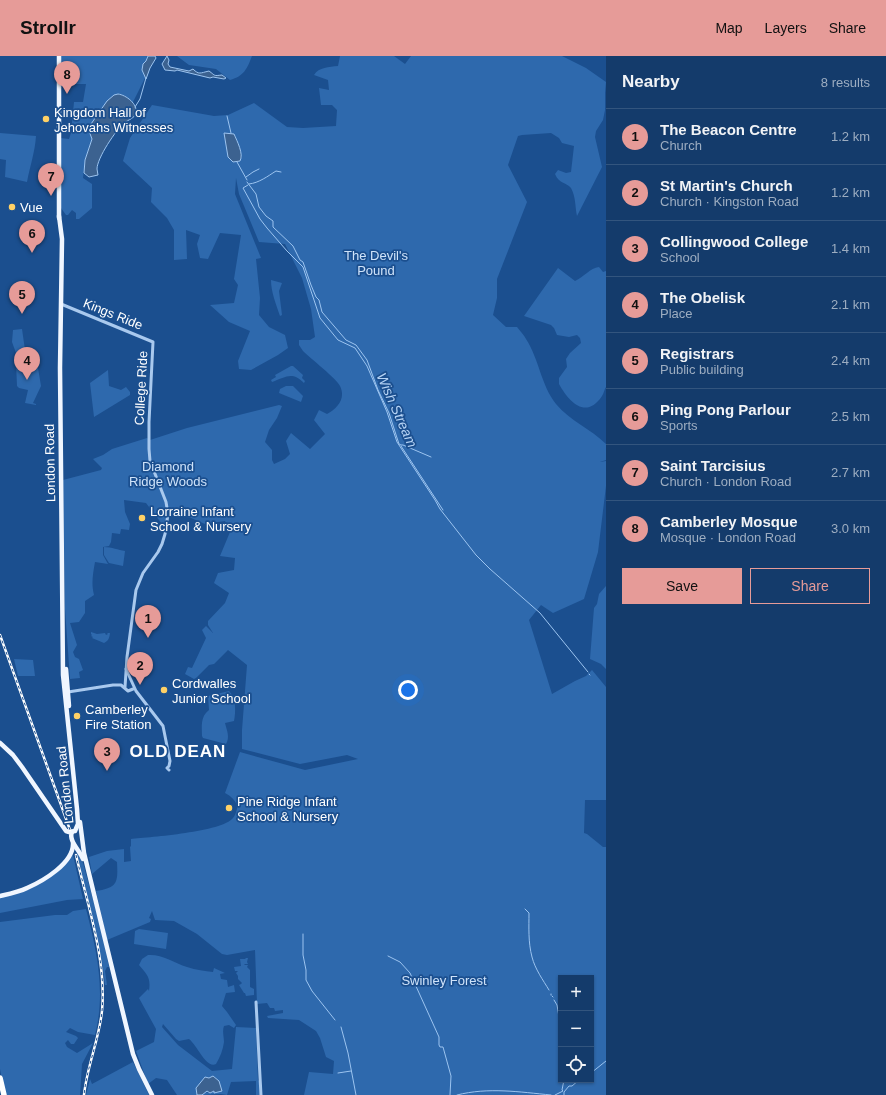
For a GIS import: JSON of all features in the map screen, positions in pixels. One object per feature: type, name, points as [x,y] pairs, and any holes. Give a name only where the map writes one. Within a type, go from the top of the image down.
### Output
[{"type":"highway","points":[[0,1078],[4,1095]]},
{"type":"main road","name":"London Road","points":[[59,56],[59,216],[62,239],[60,321],[62,604],[66,707],[84,856],[134,1059],[151,1095]]},
{"type":"main road","name":"London Road","points":[[66,689],[73,768]]},
{"type":"main road","points":[[0,743],[16,760],[66,831],[78,832],[81,836]]},
{"type":"main road","name":"London Road","points":[[76,787],[78,824],[70,836],[72,841],[84,856]]},
{"type":"main road","points":[[0,896],[26,888],[63,865],[72,851],[72,841],[59,822]]},
{"type":"main road","points":[[72,851],[82,848],[83,845]]},
{"type":"street","name":"Kings Ride","points":[[61,305],[153,342]]},
{"type":"street","name":"College Ride","points":[[127,675],[126,667],[136,590],[143,574],[158,552],[165,534],[167,521],[166,502],[150,461],[148,435],[153,342]]},
{"type":"street","points":[[123,686],[127,675]]},
{"type":"street","points":[[127,675],[134,689],[163,726],[170,758],[169,766]]},
{"type":"street","points":[[66,689],[73,690],[111,685],[123,686],[128,691],[134,689]]},
{"type":"street","points":[[256,1002],[261,1095]]},
{"type":"green space","points":[[61,56],[147,56],[142,70],[146,76],[132,104],[125,96],[114,95],[103,107],[90,128],[92,139],[85,160],[83,178],[92,184],[92,208],[79,219],[76,219],[76,213],[72,210],[68,215],[66,215],[61,208],[60,138],[69,139],[74,102],[83,102],[86,84],[64,84],[63,87],[60,88]]},
{"type":"green space","points":[[177,56],[252,56],[242,74],[230,80],[216,69],[189,65]]},
{"type":"green space","points":[[340,56],[394,56],[405,64],[411,56],[562,56],[586,68],[606,82],[605,110],[603,120],[596,131],[595,137],[602,167],[577,216],[573,191],[569,186],[558,180],[555,174],[558,170],[566,173],[571,172],[574,146],[562,143],[559,138],[551,133],[518,136],[508,165],[527,202],[497,279],[497,298],[493,315],[506,327],[517,327],[524,336],[534,355],[547,389],[556,404],[606,444],[606,460],[600,462],[606,461],[606,486],[598,552],[584,599],[553,613],[541,605],[529,620],[552,694],[586,676],[592,670],[606,687],[606,800],[585,800],[584,833],[603,847],[606,847],[606,1095],[304,1095],[309,1072],[333,1074],[334,1061],[326,1057],[320,1038],[316,1031],[299,1020],[268,1018],[267,1016],[283,1013],[283,1010],[275,1011],[274,1008],[270,1008],[267,1003],[257,1004],[255,950],[227,955],[222,954],[197,934],[174,921],[155,920],[152,911],[149,918],[151,919],[150,922],[107,940],[96,891],[113,886],[117,879],[117,862],[111,858],[92,874],[89,857],[107,851],[124,849],[124,862],[131,861],[131,839],[185,833],[215,827],[226,823],[234,817],[237,809],[234,800],[225,793],[240,752],[305,770],[358,759],[347,755],[300,764],[242,749],[247,665],[228,650],[214,664],[209,665],[196,678],[194,679],[185,674],[188,667],[192,668],[206,638],[202,630],[206,626],[213,633],[208,625],[208,621],[225,603],[229,593],[214,583],[218,573],[234,570],[235,558],[220,556],[230,532],[225,521],[205,524],[191,518],[167,513],[165,528],[146,503],[124,500],[125,512],[130,524],[129,530],[121,529],[120,534],[112,533],[109,546],[103,547],[103,555],[108,564],[95,562],[92,583],[94,595],[85,601],[85,613],[79,622],[70,623],[77,645],[73,652],[75,657],[79,659],[83,670],[79,672],[80,678],[70,679],[65,609],[63,480],[101,470],[102,468],[93,459],[112,449],[147,438],[150,440],[187,428],[279,405],[282,406],[277,418],[269,430],[265,442],[272,450],[272,460],[274,464],[285,459],[290,454],[286,441],[291,433],[310,449],[325,434],[314,420],[319,410],[327,414],[338,406],[342,395],[342,390],[338,383],[303,351],[299,345],[299,340],[310,340],[315,337],[311,309],[302,278],[285,244],[259,242],[239,194],[236,178],[235,194],[261,258],[256,259],[260,298],[259,315],[269,327],[285,335],[288,348],[251,370],[239,369],[238,361],[250,331],[229,322],[210,305],[234,303],[238,285],[234,279],[241,235],[220,233],[208,259],[200,258],[197,244],[200,235],[186,230],[187,259],[174,260],[174,230],[167,218],[151,202],[152,188],[123,161],[130,138],[152,105],[214,116],[228,115],[254,103],[287,127],[303,128],[336,126],[337,110],[332,105],[321,105],[319,88],[329,90],[328,80],[314,75],[319,70],[338,66]],"holes":[[[224,135],[236,139],[242,158],[228,157]]]},
{"type":"green space","points":[[0,133],[36,136],[34,153],[27,182],[5,177],[6,160],[0,159]]},
{"type":"green space","points":[[599,267],[603,272],[606,271],[606,387],[602,396],[596,403],[590,407],[584,407],[578,406],[573,402],[559,384],[559,378],[567,367],[566,359],[581,343],[580,338],[577,335],[569,337],[557,335],[551,325],[524,316],[558,268],[575,281],[593,269]]},
{"type":"green space","points":[[271,280],[282,283],[279,291],[282,315],[280,316],[273,294]]},
{"type":"green space","points":[[22,329],[25,350],[16,353],[12,342],[13,330]]},
{"type":"green space","points":[[16,363],[20,363],[20,368],[22,370],[38,368],[41,386],[33,403],[36,405],[25,403],[28,390],[17,386]]},
{"type":"green space","points":[[291,366],[303,375],[302,378],[305,381],[304,383],[300,379],[292,376],[272,382],[271,380],[276,377],[275,375]]},
{"type":"green space","points":[[108,370],[109,386],[121,390],[126,387],[130,392],[130,395],[94,417],[90,383]]},
{"type":"green space","points":[[286,386],[293,386],[303,396],[301,402],[279,393],[280,389]]},
{"type":"green space","points":[[104,547],[125,551],[123,566],[109,563],[104,555]]},
{"type":"green space","points":[[606,586],[606,669],[601,664],[590,659],[594,608],[597,604],[599,594]]},
{"type":"green space","points":[[91,632],[97,634],[105,633],[106,635],[108,634],[107,633],[110,633],[108,640],[104,643],[92,638],[93,637],[91,636]]},
{"type":"green space","points":[[14,659],[33,660],[35,676],[18,676]]},
{"type":"green space","points":[[229,691],[233,697],[235,713],[234,721],[225,723],[228,736],[226,744],[203,738],[202,722],[204,716],[209,710],[208,696]]},
{"type":"green space","points":[[78,853],[83,863],[101,928],[109,967],[107,967],[105,971],[107,985],[105,985],[99,947]]},
{"type":"green space","points":[[73,855],[83,899],[67,900],[0,913],[0,898],[19,892],[60,870],[70,856]]},
{"type":"green space","points":[[86,909],[97,956],[100,1003],[95,1035],[78,1032],[70,1028],[66,1032],[78,1038],[74,1044],[71,1044],[68,1040],[65,1043],[67,1047],[77,1053],[93,1043],[82,1064],[80,1095],[5,1095],[0,1069],[0,922],[55,915],[67,915],[73,911]]},
{"type":"green space","points":[[139,929],[168,933],[166,949],[134,944],[135,931]]},
{"type":"green space","points":[[148,955],[163,957],[194,969],[213,972],[214,968],[225,973],[220,974],[221,979],[227,980],[228,987],[234,985],[235,992],[226,993],[222,1006],[236,1025],[234,1028],[229,1025],[224,1026],[224,1045],[216,1064],[212,1065],[205,1060],[189,1039],[179,1041],[163,1024],[162,1027],[178,1045],[212,1071],[232,1069],[236,1027],[256,1028],[260,1095],[256,1095],[256,1081],[231,1082],[227,1095],[202,1095],[205,1092],[210,1093],[214,1091],[215,1093],[221,1089],[218,1080],[213,1076],[209,1078],[205,1077],[196,1091],[197,1095],[177,1095],[167,1080],[156,1078],[148,1084],[136,1051],[154,1042],[156,1029],[139,998],[148,989],[149,991],[149,979],[139,965],[142,959]]},
{"type":"green space","points":[[248,958],[248,964],[244,965],[248,965],[247,967],[250,970],[250,987],[254,989],[254,995],[246,996],[239,985],[242,983],[238,979],[236,973],[238,971],[235,971],[234,967],[241,966],[240,959]]},
{"type":"green space","points":[[133,1062],[149,1095],[86,1095],[90,1079],[92,1084]]},
{"type":"shaded area","points":[[148,56],[155,56],[156,58],[146,79],[142,70],[143,64]]},
{"type":"shaded area","points":[[167,56],[170,67],[189,71],[193,69],[200,73],[209,71],[217,76],[222,75],[226,78],[210,78],[177,70],[165,70],[162,64]]},
{"type":"shaded area","points":[[118,94],[131,100],[135,106],[136,113],[133,118],[124,123],[108,144],[98,164],[98,175],[89,177],[84,173],[85,160],[92,139],[89,131],[91,124],[107,101],[114,95]]},
{"type":"shaded area","points":[[224,133],[234,134],[241,151],[240,161],[233,162],[228,157]]},
{"type":"shaded area","points":[[213,1076],[219,1081],[222,1091],[214,1093],[214,1091],[210,1093],[207,1091],[202,1095],[197,1095],[196,1088],[205,1077],[209,1078]]},
{"type":"waterway","points":[[135,107],[140,99],[146,78]]},
{"type":"waterway","name":"Wish Stream","points":[[227,116],[231,133]]},
{"type":"waterway","name":"Wish Stream","points":[[237,162],[247,180]]},
{"type":"waterway","points":[[246,177],[259,169]]},
{"type":"waterway","points":[[249,184],[260,181],[276,171],[281,172]]},
{"type":"waterway","points":[[247,182],[256,194],[259,207],[266,216],[273,221],[273,227],[293,246],[300,260],[303,262],[316,297],[319,300],[322,312],[346,340],[356,345],[367,360],[378,390],[389,413],[399,444],[431,457]]},
{"type":"waterway","name":"Wish Stream","points":[[248,185],[243,188],[260,219],[287,251],[303,267],[320,318],[338,340],[355,348],[367,366],[387,412],[397,442],[440,509],[476,555],[540,613],[588,672]]},
{"type":"waterway","name":"Wish Stream","points":[[401,446],[443,510]]},
{"type":"waterway","points":[[525,909],[529,913],[529,940],[533,961],[549,990]]},
{"type":"waterway","points":[[303,934],[303,955],[306,980],[312,991],[335,1020]]},
{"type":"waterway","points":[[388,956],[400,962],[410,973],[439,1037],[439,1045],[440,1047],[443,1047],[451,1076],[450,1095]]},
{"type":"waterway","points":[[554,1000],[558,1011]]},
{"type":"waterway","points":[[341,1027],[348,1053],[356,1095]]},
{"type":"waterway","points":[[594,1071],[606,1061]]},
{"type":"waterway","points":[[338,1073],[351,1071]]},
{"type":"waterway","points":[[555,1095],[563,1091],[563,1083]]},
{"type":"waterway","points":[[564,1095],[564,1092],[569,1086],[572,1086],[576,1083]]},
{"type":"waterway","points":[[457,1095],[480,1091],[551,1095]]},
{"type":"railway","points":[[0,635],[70,830]]},
{"type":"railway","points":[[76,855],[99,952],[103,992],[100,1022],[84,1095]]},
{"type":"place","name":"Camberley Mosque","points":[[67,94]]},
{"type":"place","name":"Kingdom Hall of Jehovahs Witnesses","points":[[46,119]]},
{"type":"place","name":"Saint Tarcisius","points":[[51,196]]},
{"type":"place","name":"Vue","points":[[12,207]]},
{"type":"place","name":"Ping Pong Parlour","points":[[32,253]]},
{"type":"place","name":"Registrars","points":[[22,314]]},
{"type":"place","name":"The Obelisk","points":[[27,380]]},
{"type":"place","name":"Lorraine Infant School & Nursery","points":[[142,518]]},
{"type":"place","name":"The Beacon Centre","points":[[148,638]]},
{"type":"place","name":"St Martin's Church","points":[[140,685]]},
{"type":"place","name":"Cordwalles Junior School","points":[[164,690]]},
{"type":"place","name":"Camberley Fire Station","points":[[77,716]]},
{"type":"place","name":"Collingwood College","points":[[107,771]]},
{"type":"place","name":"Pine Ridge Infant School & Nursery","points":[[229,808]]},
{"type":"district","name":"OLD DEAN","points":[[178,751]]},
{"type":"park label","name":"The Devil's Pound","points":[[376,262]]},
{"type":"park label","name":"Diamond Ridge Woods","points":[[168,474]]},
{"type":"park label","name":"Swinley Forest","points":[[444,980]]}]
